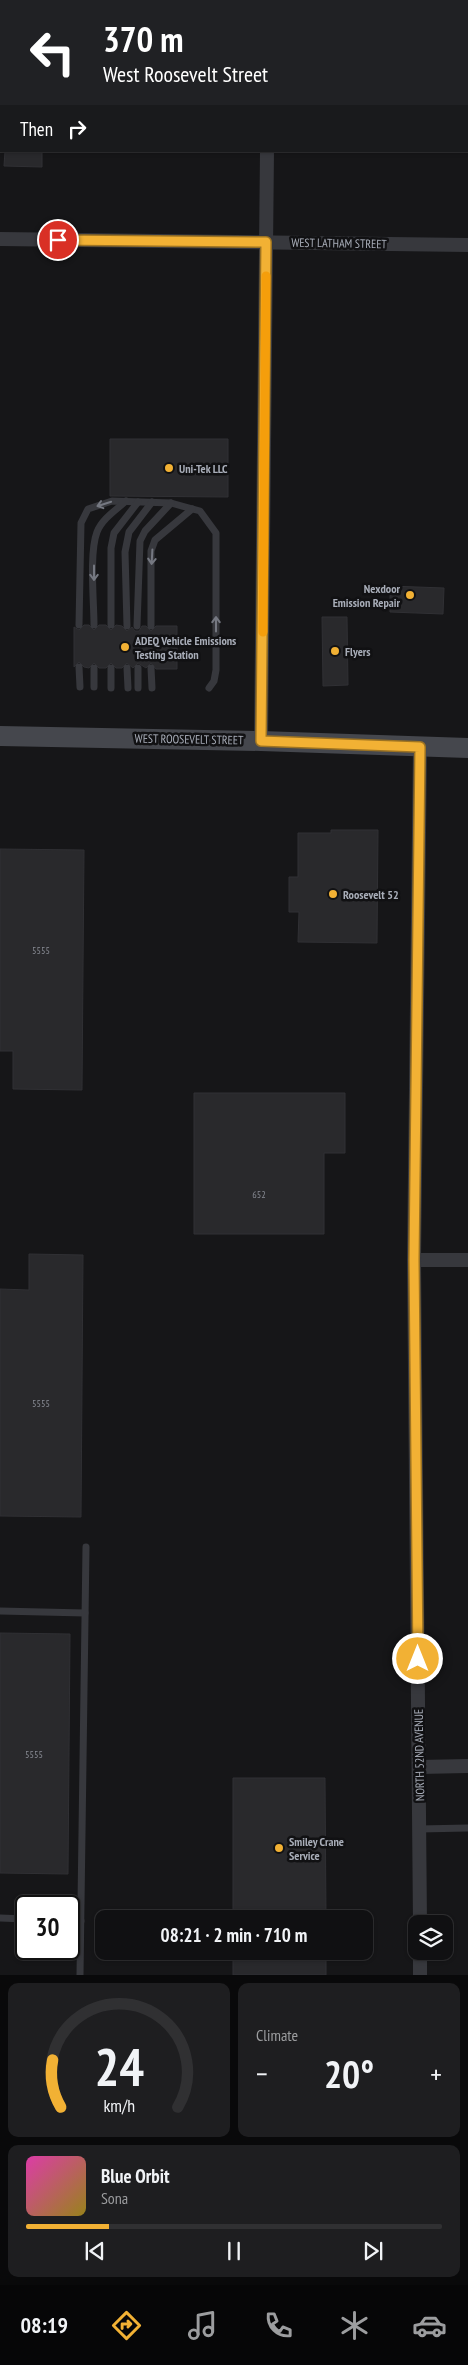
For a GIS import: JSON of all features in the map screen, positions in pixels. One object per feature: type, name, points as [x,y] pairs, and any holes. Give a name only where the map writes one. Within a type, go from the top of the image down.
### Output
[{"type":"street","points":[[261,741],[267,152]]},
{"type":"street","name":"WEST LATHAM STREET","points":[[0,239],[468,245]]},
{"type":"street","name":"WEST ROOSEVELT STREET","points":[[0,736],[261,741],[468,748]]},
{"type":"street","name":"NORTH 52ND AVENUE","points":[[420,747],[414,1260],[420,1915]]},
{"type":"street","points":[[414,1260],[468,1260]]},
{"type":"street","points":[[419,1767],[468,1766]]},
{"type":"street","points":[[420,1960],[420,1975]]},
{"type":"lane","points":[[79,625],[81,523],[88,509],[112,501],[126,501],[171,503],[200,511],[216,533],[216,670],[214,681],[209,688]]},
{"type":"lane","points":[[94,625],[94,547],[97,531],[109,516],[126,501]]},
{"type":"lane","points":[[111,625],[112,548],[114,533],[138,502]]},
{"type":"lane","points":[[127,626],[126,552],[129,532],[152,502]]},
{"type":"lane","points":[[137,626],[140,541],[145,531],[171,503]]},
{"type":"lane","points":[[151,626],[152,551],[155,540],[192,509]]},
{"type":"lane","points":[[79,667],[80,687]]},
{"type":"lane","points":[[94,668],[94,687]]},
{"type":"lane","points":[[111,668],[111,688]]},
{"type":"lane","points":[[127,668],[128,688]]},
{"type":"lane","points":[[138,668],[138,688]]},
{"type":"lane","points":[[152,668],[152,688]]},
{"type":"lane","points":[[80,1975],[86,1547]]},
{"type":"lane","points":[[0,1611],[85,1613]]},
{"type":"lane","points":[[420,1829],[468,1828]]},
{"type":"lane","points":[[0,1918],[15,1919]]},
{"type":"building","points":[[5,152],[42,152],[42,167],[4,166]]},
{"type":"building","name":"Uni-Tek LLC","points":[[110,439],[228,439],[228,497],[110,496]]},
{"type":"building","name":"Nexdoor Emission Repair","points":[[390,586],[444,588],[443,614],[390,612]]},
{"type":"building","name":"Flyers","points":[[322,617],[347,617],[348,685],[323,686]]},
{"type":"building","name":"ADEQ Vehicle Emissions Testing Station","points":[[84,625],[89,625],[94,630],[99,625],[106,625],[111,630],[116,625],[122,626],[127,631],[132,627],[135,631],[139,631],[142,626],[146,626],[151,631],[156,626],[177,626],[177,669],[156,669],[151,663],[146,668],[138,663],[133,668],[127,663],[122,668],[116,668],[111,663],[106,668],[99,668],[94,663],[89,668],[84,667],[79,662],[74,667],[74,627],[79,630]]},
{"type":"building","name":"Roosevelt 52","points":[[331,830],[378,830],[377,943],[298,942],[299,912],[289,912],[289,877],[298,877],[298,833],[331,833]]},
{"type":"building","points":[[0,849],[84,850],[82,1090],[13,1089],[13,1051],[0,1051]]},
{"type":"building","points":[[194,1093],[345,1093],[345,1153],[324,1153],[324,1234],[194,1234]]},
{"type":"building","points":[[29,1254],[83,1255],[81,1517],[0,1516],[0,1289],[29,1290]]},
{"type":"building","points":[[0,1633],[70,1634],[68,1874],[0,1873]]},
{"type":"building","name":"Smiley Crane Service","points":[[233,1778],[325,1778],[326,1910],[233,1910]]},
{"type":"building","points":[[233,1960],[326,1960],[326,1975],[233,1975]]},
{"type":"slow traffic","points":[[263,632],[266,276]]},
{"type":"place","name":"Uni-Tek LLC","points":[[169,468]]},
{"type":"place","name":"Nexdoor Emission Repair","points":[[410,595]]},
{"type":"place","name":"ADEQ Vehicle Emissions Testing Station","points":[[125,647]]},
{"type":"place","name":"Flyers","points":[[335,651]]},
{"type":"place","name":"Roosevelt 52","points":[[333,894]]},
{"type":"place","name":"Smiley Crane Service","points":[[279,1848]]},
{"type":"route","points":[[58,240],[266,242],[261,741],[420,747],[414,1260],[418,1659]]}]
